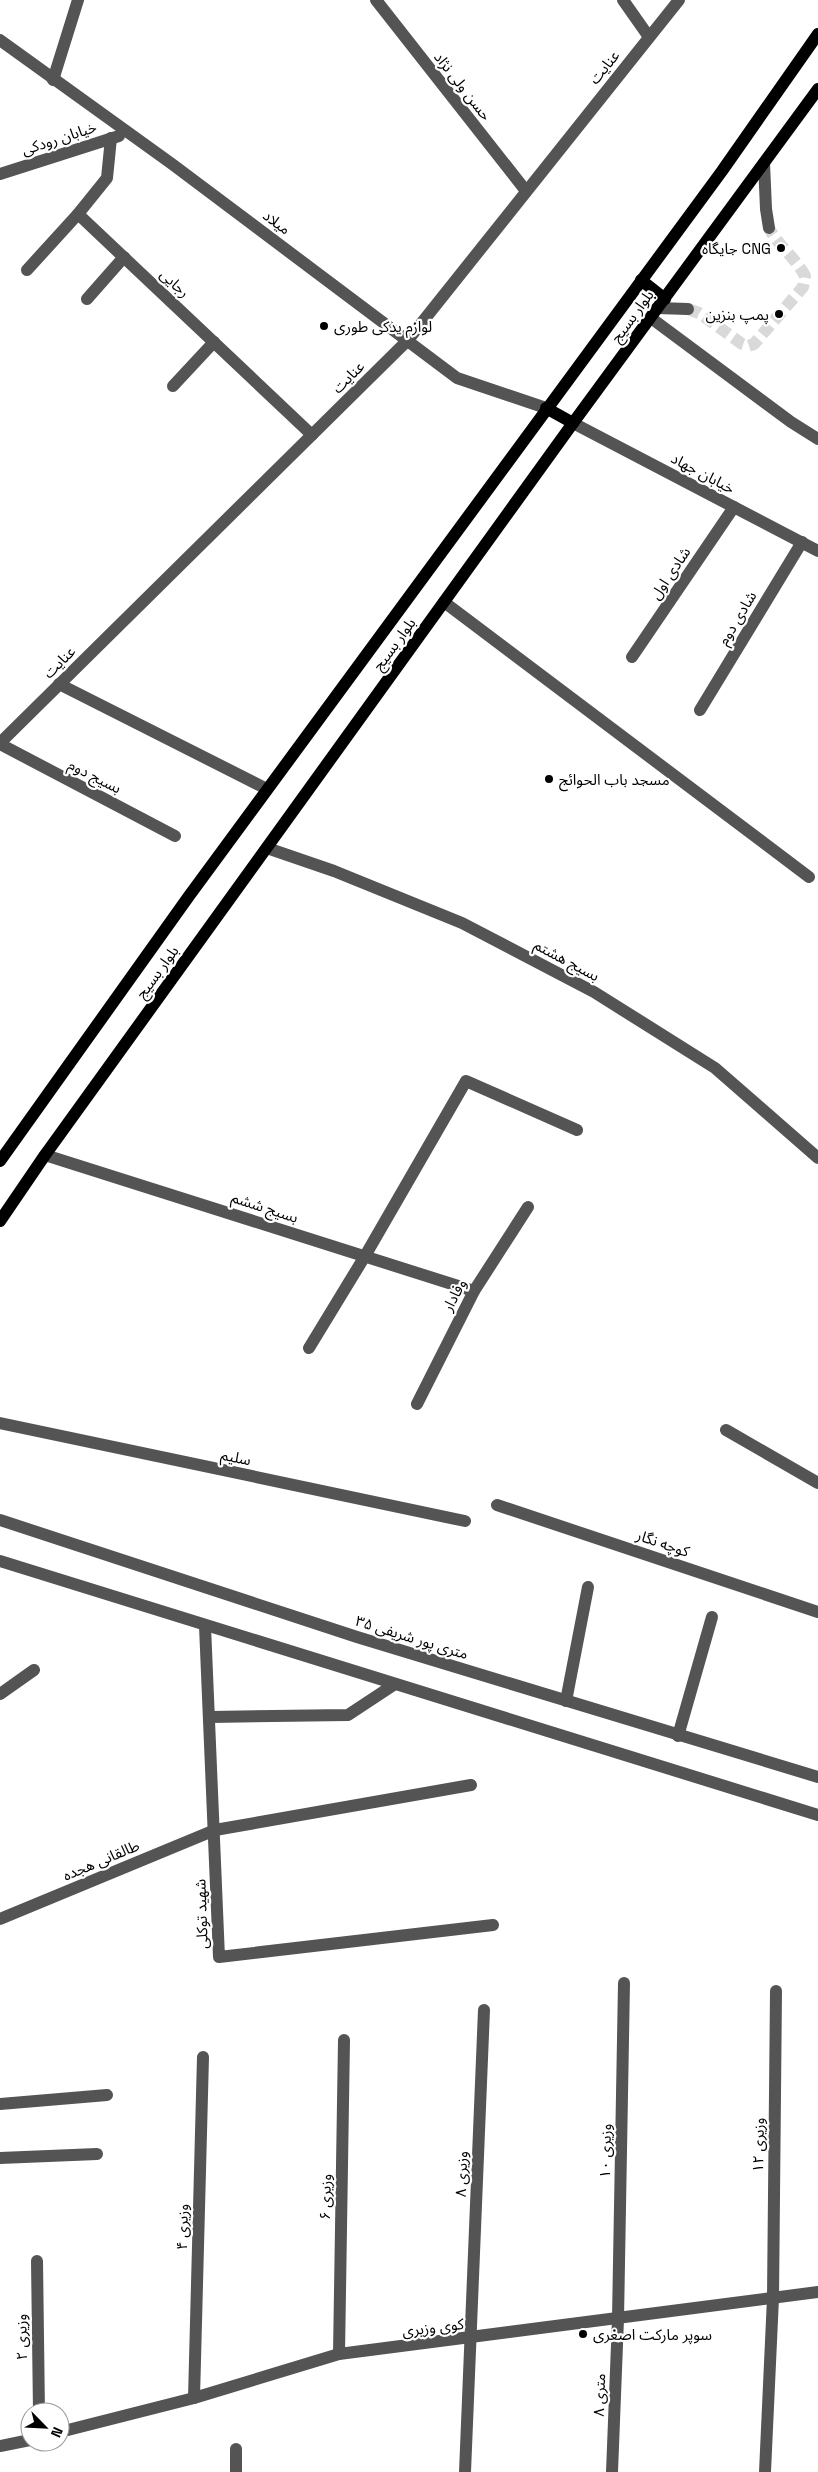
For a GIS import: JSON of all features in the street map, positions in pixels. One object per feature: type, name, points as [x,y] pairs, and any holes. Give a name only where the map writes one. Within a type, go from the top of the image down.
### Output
[{"type":"main road","name":"بلوار بسیج","points":[[0,1161],[267,789],[722,171],[818,34]]},
{"type":"main road","name":"بلوار بسیج","points":[[0,1220],[45,1154],[444,602],[818,89]]},
{"type":"main road","points":[[641,280],[657,308]]},
{"type":"main road","points":[[546,408],[574,423]]},
{"type":"street","points":[[53,80],[78,0]]},
{"type":"street","name":"حسن ولی نژاد","points":[[376,0],[526,191]]},
{"type":"street","points":[[623,0],[649,37]]},
{"type":"street","name":"عنایت","points":[[0,744],[408,340],[679,0]]},
{"type":"street","name":"میلاد","points":[[0,40],[457,378],[546,408]]},
{"type":"street","name":"خیابان رودکی","points":[[0,174],[128,133]]},
{"type":"street","points":[[27,270],[78,214],[107,178],[111,138]]},
{"type":"street","points":[[764,163],[766,209],[770,228]]},
{"type":"street","name":"رجایی","points":[[78,214],[312,435]]},
{"type":"street","points":[[87,299],[124,257]]},
{"type":"street","points":[[657,308],[688,309]]},
{"type":"street","points":[[657,308],[791,422],[818,439]]},
{"type":"street","points":[[173,386],[214,342]]},
{"type":"street","name":"خیابان جهاد","points":[[574,423],[818,551]]},
{"type":"street","name":"شادی اول","points":[[632,657],[734,507]]},
{"type":"street","name":"شادی دوم","points":[[700,710],[802,542]]},
{"type":"street","points":[[444,602],[809,877]]},
{"type":"street","points":[[59,684],[267,789]]},
{"type":"street","name":"بسيج دوم","points":[[0,744],[175,836]]},
{"type":"street","name":"بسیج هشتم","points":[[267,848],[334,871],[462,923],[594,992],[715,1068],[818,1158]]},
{"type":"street","points":[[309,1348],[365,1256],[466,1081],[578,1130]]},
{"type":"street","name":"بسیج ششم","points":[[45,1154],[474,1291]]},
{"type":"street","name":"وفادار","points":[[417,1404],[474,1291],[528,1207]]},
{"type":"street","name":"سلیم","points":[[0,1423],[465,1521]]},
{"type":"street","points":[[726,1430],[818,1483]]},
{"type":"street","name":"کوچه نگار","points":[[497,1505],[818,1612]]},
{"type":"street","name":"۳۵ متری پور شریفی","points":[[0,1520],[348,1634],[566,1702],[678,1736],[817,1773]]},
{"type":"street","points":[[0,1561],[818,1815]]},
{"type":"street","points":[[566,1702],[588,1587]]},
{"type":"street","points":[[678,1736],[712,1617]]},
{"type":"street","name":"شهید توکلی","points":[[205,1626],[219,1956],[493,1924]]},
{"type":"street","points":[[0,1694],[34,1670]]},
{"type":"street","points":[[210,1717],[348,1716],[395,1684]]},
{"type":"street","name":"طالقانی هجده","points":[[0,1919],[215,1830],[471,1786]]},
{"type":"street","name":"وزیری ۱۰","points":[[618,2319],[624,1983]]},
{"type":"street","name":"وزيری ۱۲","points":[[765,2472],[773,2298],[776,1991]]},
{"type":"street","name":"وزیری ۸","points":[[465,2472],[484,2010]]},
{"type":"street","name":"وزیری ۶","points":[[339,2354],[344,2040]]},
{"type":"street","name":"وزیری ۴","points":[[194,2398],[203,2057]]},
{"type":"street","points":[[0,2104],[107,2095]]},
{"type":"street","points":[[0,2158],[97,2154]]},
{"type":"street","name":"وزیری ۲","points":[[37,2261],[39,2402]]},
{"type":"street","name":"کوی وزیری","points":[[70,2429],[194,2398],[339,2354],[470,2339],[818,2292]]},
{"type":"street","name":"متری ۸","points":[[612,2472],[618,2319]]},
{"type":"street","points":[[0,2446],[20,2442]]},
{"type":"street","points":[[236,2449],[236,2472]]},
{"type":"tunnel","points":[[688,309],[699,313],[742,344],[748,346],[754,344],[803,287],[805,276],[769,228]]},
{"type":"place","name":"جایگاه CNG","points":[[781,248]]},
{"type":"place","name":"پمپ بنزین","points":[[779,314]]},
{"type":"place","name":"لوازم یدکی طوری","points":[[324,326]]},
{"type":"place","name":"مسجد باب الحوائج","points":[[549,779]]},
{"type":"place","name":"سوپر مارکت اصغری","points":[[583,2334]]}]
